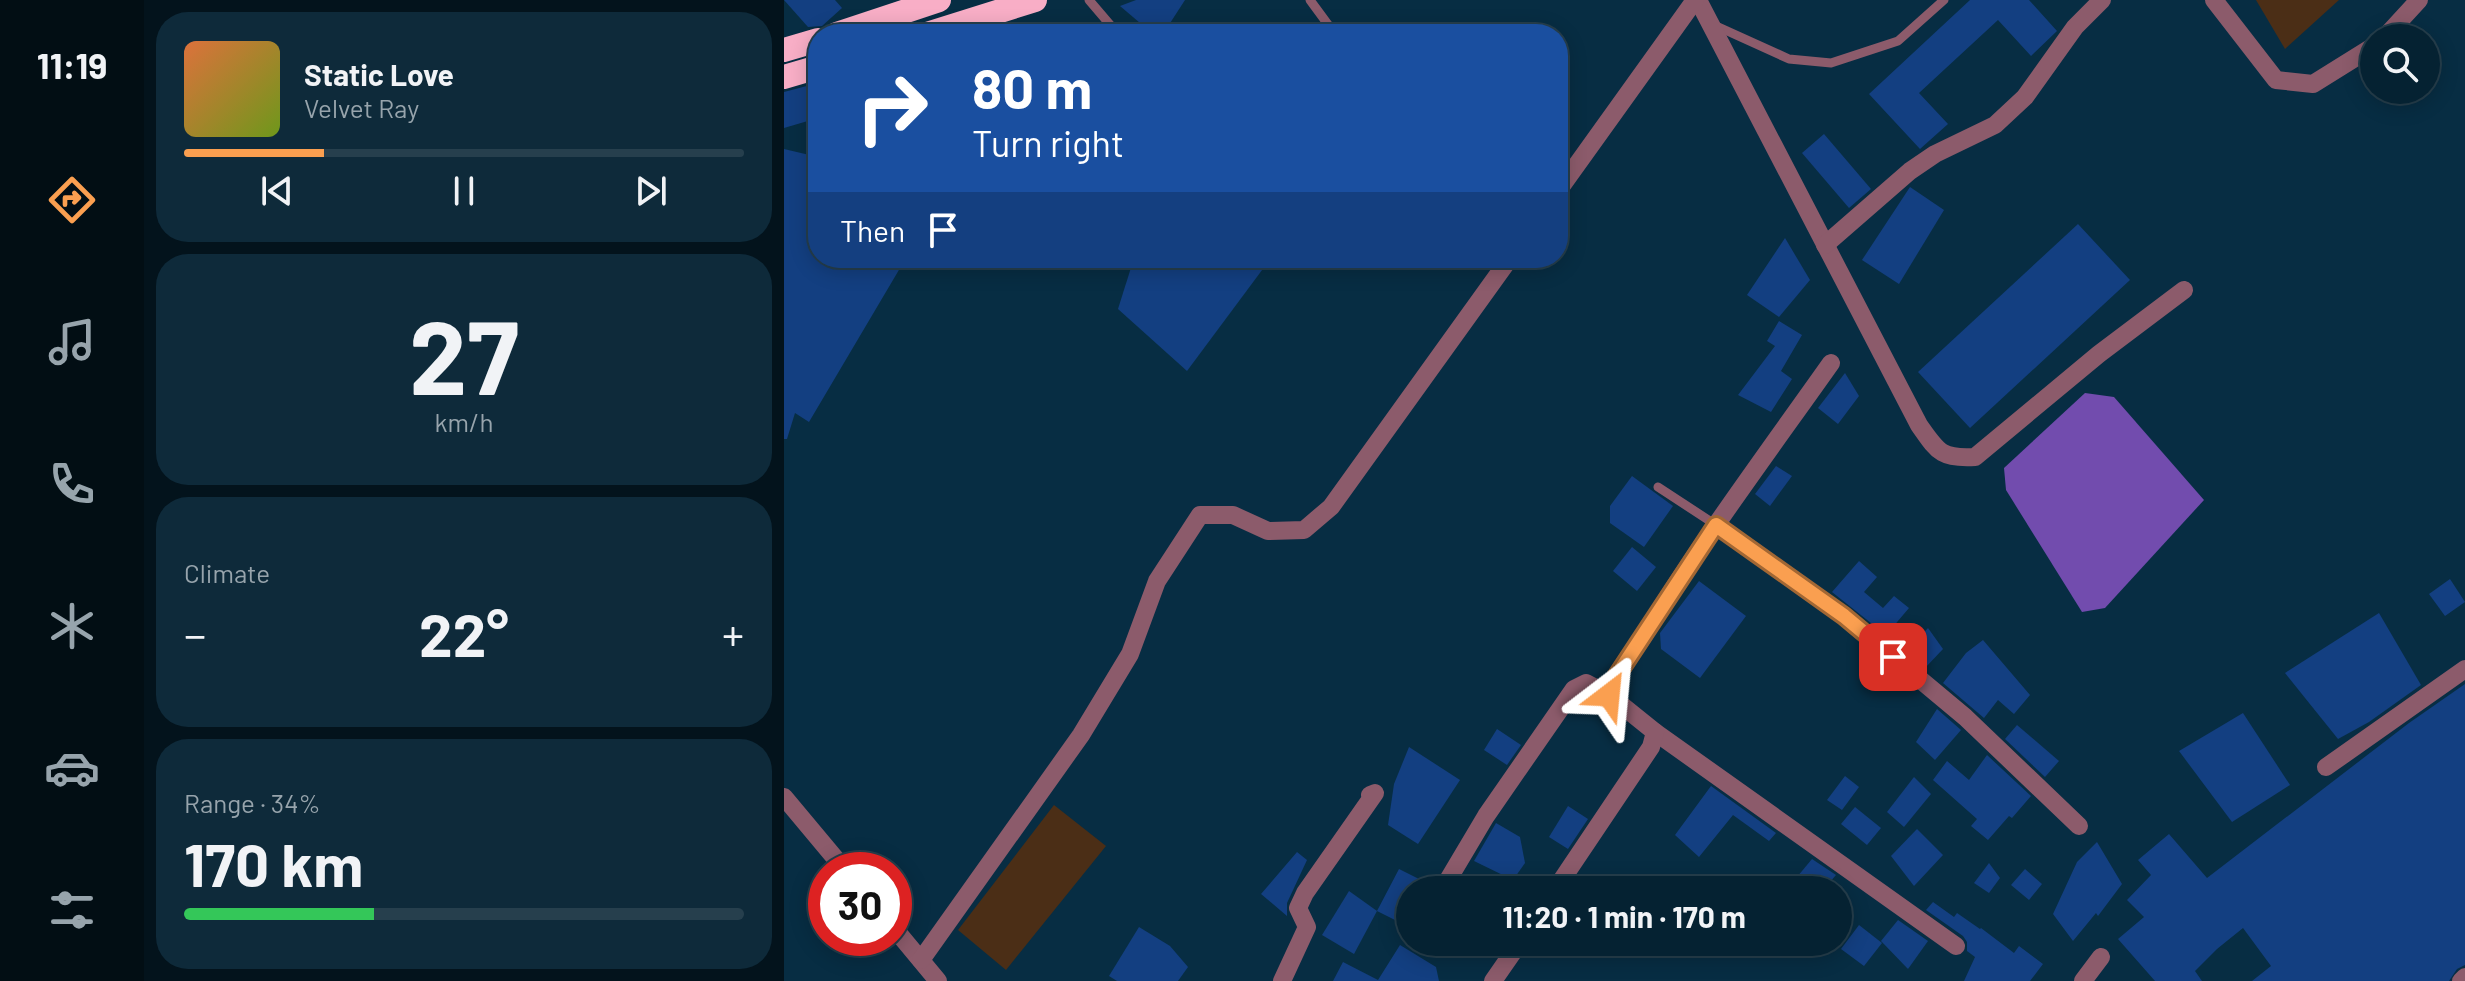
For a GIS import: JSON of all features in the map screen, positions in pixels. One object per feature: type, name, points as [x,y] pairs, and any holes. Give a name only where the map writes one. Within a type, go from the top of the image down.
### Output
[{"type":"highway","points":[[867,24],[939,0]]},
{"type":"highway","points":[[959,24],[1035,0]]},
{"type":"highway","points":[[784,50],[808,43]]},
{"type":"highway","points":[[784,77],[808,70]]},
{"type":"street","points":[[1568,177],[1697,0],[1919,425],[1935,448],[1952,458],[1975,457],[2099,354],[2184,290]]},
{"type":"street","points":[[1825,245],[1910,171],[1935,154],[1995,125],[2025,97],[2075,27],[2102,0]]},
{"type":"street","points":[[2214,0],[2276,80],[2313,84],[2360,55]]},
{"type":"street","points":[[2397,24],[2419,0]]},
{"type":"street","points":[[921,960],[1081,735],[1130,654],[1157,581],[1200,515],[1233,515],[1268,531],[1304,530],[1331,507],[1503,268]]},
{"type":"street","points":[[1609,695],[1612,683],[1716,525],[1831,363]]},
{"type":"street","points":[[1716,525],[1856,626],[1965,717],[2079,826]]},
{"type":"street","points":[[2326,767],[2465,669]]},
{"type":"street","points":[[1450,876],[1486,816],[1574,689],[1586,683],[1609,695],[1655,732],[1956,946]]},
{"type":"street","points":[[1564,876],[1651,747],[1655,732]]},
{"type":"street","points":[[1282,981],[1307,927],[1298,908],[1305,893],[1375,793],[1370,795]]},
{"type":"street","points":[[784,797],[830,852]]},
{"type":"street","points":[[912,949],[938,981]]},
{"type":"street","points":[[1493,981],[1510,956]]},
{"type":"street","points":[[2083,981],[2101,957]]},
{"type":"lane","points":[[1089,0],[1109,24]]},
{"type":"lane","points":[[1310,0],[1328,24]]},
{"type":"lane","points":[[1710,22],[1789,59],[1831,63],[1898,41],[1944,0]]},
{"type":"lane","points":[[1658,487],[1716,525]]},
{"type":"shaded area","points":[[2256,0],[2339,0],[2285,49]]},
{"type":"shaded area","points":[[2085,393],[2114,397],[2204,500],[2105,608],[2082,612],[2006,490],[2004,468]]},
{"type":"shaded area","points":[[1054,805],[1106,846],[1006,970],[958,930]]},
{"type":"building","points":[[784,0],[835,0],[842,8],[824,24],[808,24],[808,27]]},
{"type":"building","points":[[1136,0],[1185,0],[1169,24],[1141,24],[1120,6]]},
{"type":"building","points":[[1970,0],[2029,0],[2057,31],[2031,56],[1998,20],[1919,93],[1948,124],[1920,149],[1869,94]]},
{"type":"building","points":[[808,86],[808,121],[784,128],[784,92]]},
{"type":"building","points":[[1824,134],[1871,189],[1849,208],[1802,153]]},
{"type":"building","points":[[784,149],[808,155],[808,268],[900,268],[809,422],[795,413],[787,439],[784,439]]},
{"type":"building","points":[[1910,187],[1944,210],[1899,284],[1862,260]]},
{"type":"building","points":[[2078,224],[2130,280],[1970,428],[1918,372]]},
{"type":"building","points":[[1785,238],[1810,280],[1779,317],[1747,295]]},
{"type":"building","points":[[1131,268],[1264,268],[1187,371],[1118,309]]},
{"type":"building","points":[[1779,321],[1802,335],[1781,371],[1792,379],[1771,412],[1738,395],[1775,346],[1767,341]]},
{"type":"building","points":[[1845,373],[1859,396],[1838,424],[1818,408]]},
{"type":"building","points":[[1776,466],[1792,476],[1770,506],[1755,494]]},
{"type":"building","points":[[1632,476],[1673,506],[1644,547],[1610,523],[1610,506]]},
{"type":"building","points":[[1632,547],[1656,567],[1637,591],[1613,571]]},
{"type":"building","points":[[1859,561],[1877,577],[1864,592],[1883,608],[1894,596],[1909,608],[1886,635],[1832,592]]},
{"type":"building","points":[[2450,579],[2465,602],[2445,616],[2429,594]]},
{"type":"building","points":[[1699,581],[1746,616],[1700,678],[1661,649],[1660,633]]},
{"type":"building","points":[[2379,613],[2421,685],[2369,722],[2338,739],[2285,673]]},
{"type":"building","points":[[1928,628],[1943,649],[1925,668],[1906,652]]},
{"type":"building","points":[[1983,640],[2030,695],[2014,714],[1998,700],[1984,718],[1943,683],[1966,653]]},
{"type":"building","points":[[2465,684],[2465,965],[2457,969],[2449,981],[2252,981],[2271,966],[2243,928],[2195,971],[2202,981],[2155,981],[2118,939],[2144,917],[2127,900],[2151,875],[2138,860],[2169,834],[2207,878],[2409,723]]},
{"type":"building","points":[[1937,709],[1961,730],[1935,760],[1916,742]]},
{"type":"building","points":[[2243,713],[2290,785],[2232,822],[2179,751]]},
{"type":"building","points":[[2017,725],[2059,761],[2045,777],[2005,739]]},
{"type":"building","points":[[1497,729],[1521,745],[1507,765],[1484,750]]},
{"type":"building","points":[[1409,747],[1460,780],[1418,844],[1388,825],[1394,784]]},
{"type":"building","points":[[1987,755],[2031,796],[1988,840],[1971,826],[1977,819],[1933,780],[1947,761],[1969,780]]},
{"type":"building","points":[[1845,776],[1859,787],[1842,810],[1827,800]]},
{"type":"building","points":[[1914,777],[1931,794],[1904,827],[1887,812]]},
{"type":"building","points":[[1711,786],[1776,833],[1769,841],[1733,815],[1699,857],[1675,835]]},
{"type":"building","points":[[1568,806],[1588,819],[1568,849],[1549,837]]},
{"type":"building","points":[[1855,807],[1881,828],[1867,845],[1841,824]]},
{"type":"building","points":[[1496,823],[1520,837],[1525,863],[1516,876],[1505,876],[1474,861]]},
{"type":"building","points":[[1917,829],[1943,855],[1914,886],[1891,856]]},
{"type":"building","points":[[2097,842],[2122,884],[2098,916],[2096,913],[2073,941],[2053,914],[2077,862]]},
{"type":"building","points":[[1297,852],[1307,860],[1287,903],[1287,916],[1261,894]]},
{"type":"building","points":[[1812,859],[1836,875],[1835,876],[1798,876]]},
{"type":"building","points":[[1989,863],[2000,878],[1989,893],[1974,883]]},
{"type":"building","points":[[1399,869],[1413,876],[1396,876],[1396,920],[1377,911]]},
{"type":"building","points":[[2025,869],[2042,884],[2029,900],[2011,885]]},
{"type":"building","points":[[1349,891],[1377,911],[1354,954],[1322,935]]},
{"type":"building","points":[[1933,902],[1954,917],[1957,913],[1981,928],[2014,953],[2019,946],[2043,964],[2030,981],[1964,981],[1975,957],[1967,951],[1963,936],[1926,910]]},
{"type":"building","points":[[1898,920],[1928,941],[1908,969],[1881,941]]},
{"type":"building","points":[[1859,925],[1882,943],[1864,966],[1850,956],[1852,934]]},
{"type":"building","points":[[1139,927],[1170,946],[1188,967],[1178,981],[1117,981],[1109,976]]},
{"type":"building","points":[[1396,951],[1396,956],[1418,956],[1436,967],[1439,981],[1333,981],[1343,962],[1378,980]]},
{"type":"route","points":[[1609,695],[1612,683],[1716,525],[1844,616],[1893,657]]}]
